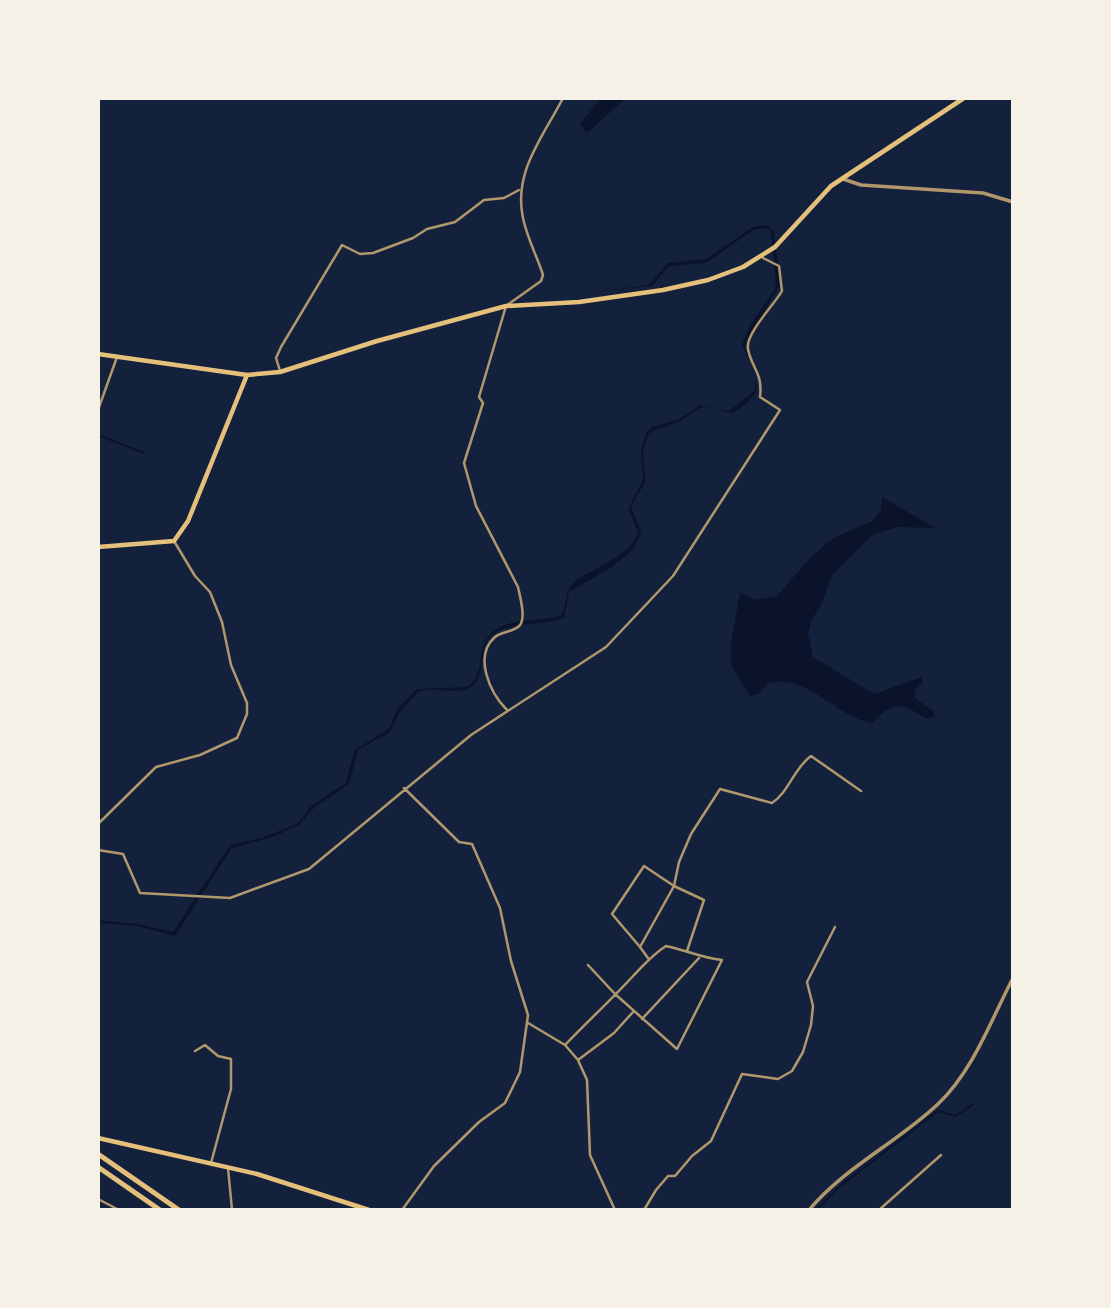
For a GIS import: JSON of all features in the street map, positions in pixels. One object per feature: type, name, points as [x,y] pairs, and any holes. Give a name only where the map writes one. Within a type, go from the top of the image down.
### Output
[{"type":"highway","points":[[100,1155],[179,1210]]},
{"type":"highway","points":[[98,1167],[160,1210]]},
{"type":"main road","points":[[98,354],[247,375],[280,372],[377,341],[506,306],[579,302],[663,290],[708,280],[763,258],[792,231],[819,196],[964,98]]},
{"type":"main road","points":[[98,547],[174,541],[188,521],[247,375]]},
{"type":"main road","points":[[98,1138],[211,1163],[369,1210]]},
{"type":"street","points":[[506,710],[488,679],[486,647],[496,636],[518,628],[521,624],[521,602],[518,587],[476,506],[464,463],[483,403],[479,397],[506,306],[541,281],[543,275],[523,218],[519,190],[529,158],[563,98]]},
{"type":"street","points":[[842,178],[861,184],[983,193],[1013,202]]},
{"type":"street","points":[[280,372],[276,358],[281,347],[342,245],[360,254],[373,253],[413,238],[427,229],[455,222],[484,200],[504,198],[519,190]]},
{"type":"street","points":[[98,850],[123,854],[140,892],[230,898],[309,869],[404,788],[506,710],[606,647],[673,576],[780,410],[760,397],[762,381],[748,349],[752,332],[782,291],[779,266],[763,258]]},
{"type":"street","points":[[98,410],[117,357]]},
{"type":"street","points":[[98,824],[156,767],[200,755],[237,738],[247,714],[247,703],[233,672],[216,604],[174,541]]},
{"type":"street","points":[[640,947],[674,886],[679,862],[691,834],[720,789],[772,803],[779,799],[804,761],[811,757],[861,791]]},
{"type":"street","points":[[402,1210],[434,1166],[505,1103],[520,1072],[528,1023],[510,961],[500,908],[472,844],[459,842],[404,788]]},
{"type":"street","points":[[648,958],[612,914],[644,866],[674,886],[704,900],[687,951]]},
{"type":"street","points":[[644,1210],[668,1176],[675,1176],[692,1156],[711,1141],[742,1074],[778,1079],[792,1071],[803,1052],[811,1025],[813,1006],[807,982],[835,927]]},
{"type":"street","points":[[565,1045],[615,994],[648,958],[666,946],[687,951],[699,958],[722,960],[677,1049],[634,1012],[615,994],[588,965]]},
{"type":"street","points":[[642,1019],[699,958]]},
{"type":"street","points":[[808,1210],[841,1178],[941,1102],[970,1062],[1013,978]]},
{"type":"street","points":[[578,1060],[614,1033],[634,1012]]},
{"type":"street","points":[[528,1023],[565,1045],[578,1060],[589,1096],[590,1154],[615,1210]]},
{"type":"street","points":[[195,1051],[205,1045],[218,1056],[231,1059],[231,1089],[211,1163]]},
{"type":"street","points":[[879,1210],[942,1156]]},
{"type":"street","points":[[228,1168],[232,1210]]},
{"type":"street","points":[[98,1199],[106,1208],[119,1210]]},
{"type":"water","points":[[601,98],[626,98],[587,133],[580,124]]},
{"type":"water","points":[[767,225],[774,232],[780,285],[745,344],[755,377],[742,345],[749,327],[776,287],[771,233],[768,228],[753,230],[706,263],[669,266],[652,286],[585,293],[649,285],[668,263],[706,259],[753,227]]},
{"type":"water","points":[[756,379],[756,393],[739,409],[728,412],[701,407],[681,421],[649,433],[643,451],[645,482],[631,507],[641,531],[638,541],[623,558],[569,592],[564,618],[508,628],[494,634],[486,643],[480,674],[469,688],[418,692],[399,713],[390,732],[358,750],[349,784],[314,808],[299,825],[273,837],[232,848],[175,936],[137,926],[98,923],[98,920],[138,924],[173,932],[230,845],[262,838],[298,823],[312,805],[346,783],[354,751],[390,728],[396,711],[417,689],[468,687],[478,674],[484,643],[495,630],[518,622],[560,616],[568,590],[574,582],[628,548],[638,532],[628,509],[643,479],[641,453],[646,432],[652,427],[680,419],[700,405],[729,411],[754,391]]},
{"type":"water","points":[[882,497],[935,528],[897,527],[872,535],[832,575],[808,633],[813,657],[874,694],[922,677],[923,682],[915,690],[915,698],[933,711],[935,717],[927,719],[910,709],[898,706],[886,711],[872,723],[847,713],[810,690],[783,682],[769,683],[758,694],[750,696],[731,665],[731,644],[740,592],[756,600],[777,596],[812,556],[835,537],[873,521],[881,510]]},
{"type":"waterway","points":[[98,435],[144,453]]},
{"type":"waterway","points":[[816,1210],[839,1187],[938,1111],[956,1116],[973,1104]]}]
